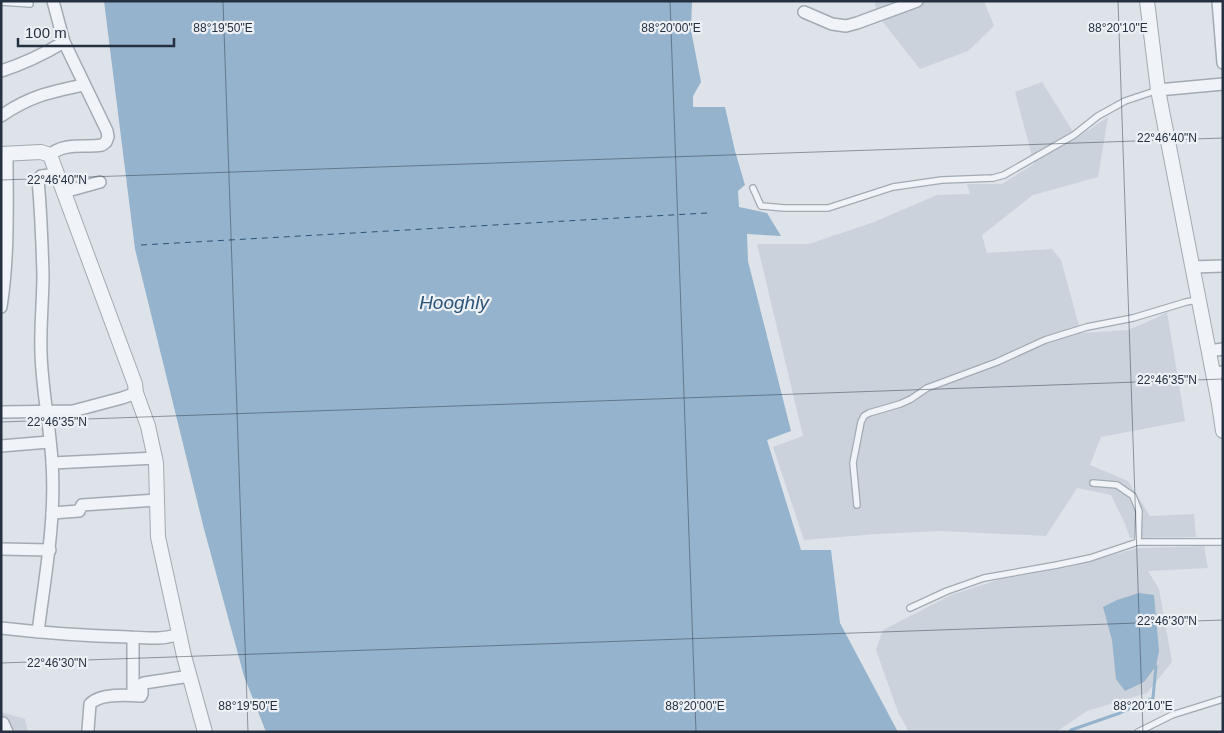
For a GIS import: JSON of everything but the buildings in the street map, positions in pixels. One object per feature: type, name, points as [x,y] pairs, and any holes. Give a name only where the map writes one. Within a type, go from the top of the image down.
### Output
[{"type":"street","points":[[50,155],[63,147],[104,144],[108,137],[107,131],[64,42],[53,1]]},
{"type":"street","points":[[804,12],[832,24],[846,26],[918,1]]},
{"type":"street","points":[[1147,1],[1158,90],[1198,300],[1208,352],[1218,372],[1223,431]]},
{"type":"street","points":[[1218,1],[1223,63]]},
{"type":"street","points":[[1,71],[18,66],[64,42]]},
{"type":"street","points":[[1158,90],[1223,84]]},
{"type":"street","points":[[1,116],[33,98],[50,92],[84,85]]},
{"type":"street","points":[[1,307],[6,259],[4,154],[41,152],[50,155]]},
{"type":"street","points":[[50,155],[135,384],[136,393],[148,426],[156,458],[158,537],[179,634],[205,732]]},
{"type":"street","points":[[38,632],[50,550],[52,463],[42,379],[42,218],[38,180],[41,176],[57,174]]},
{"type":"street","points":[[64,192],[100,182]]},
{"type":"street","points":[[1192,267],[1223,266]]},
{"type":"street","points":[[1208,352],[1223,350]]},
{"type":"street","points":[[1,412],[73,411],[136,393]]},
{"type":"street","points":[[1,446],[49,442]]},
{"type":"street","points":[[52,463],[156,458]]},
{"type":"street","points":[[52,513],[79,511],[82,506],[157,500]]},
{"type":"street","points":[[1,549],[50,550]]},
{"type":"street","points":[[1,628],[133,638],[171,637],[179,634]]},
{"type":"street","points":[[132,695],[133,638]]},
{"type":"street","points":[[88,730],[91,702],[114,695],[142,695],[142,684],[144,683],[190,676]]},
{"type":"lane","points":[[1,2],[30,4]]},
{"type":"lane","points":[[753,188],[760,206],[828,208],[893,187],[942,180],[993,178],[1004,175],[1074,135],[1098,116],[1125,101],[1158,90]]},
{"type":"lane","points":[[856,505],[853,463],[861,422],[864,416],[869,413],[900,404],[927,388],[997,362],[1045,340],[1087,326],[1133,318],[1198,300]]},
{"type":"lane","points":[[1093,483],[1117,485],[1133,496],[1139,511],[1138,542]]},
{"type":"lane","points":[[910,608],[947,591],[984,578],[1090,558],[1138,542],[1223,542]]},
{"type":"lane","points":[[1138,732],[1172,714],[1223,699]]},
{"type":"shaded area","points":[[874,1],[984,1],[994,26],[968,51],[920,69],[879,17]]},
{"type":"shaded area","points":[[1042,82],[1077,138],[1108,117],[1098,177],[1033,195],[982,235],[987,253],[1052,249],[1061,260],[1081,333],[1128,330],[1167,312],[1185,421],[1101,437],[1090,465],[1128,481],[1150,516],[1194,514],[1196,537],[1130,538],[1111,495],[1077,488],[1046,536],[941,531],[804,540],[773,447],[803,436],[757,244],[809,244],[874,222],[937,195],[970,194],[967,184],[1002,184],[1034,164],[1015,92]]},
{"type":"shaded area","points":[[1204,546],[1208,568],[1148,571],[1159,589],[1172,662],[1147,693],[1087,711],[1056,732],[909,732],[898,712],[876,650],[883,630],[951,595],[1001,579],[1065,568],[1138,548]]},
{"type":"shaded area","points":[[1,712],[25,719],[28,732],[1,732]]},
{"type":"water","name":"Hooghly","points":[[104,1],[692,1],[691,30],[701,82],[693,96],[693,107],[725,107],[745,185],[738,191],[739,207],[767,213],[781,236],[747,234],[748,261],[791,431],[767,440],[801,550],[831,550],[840,623],[898,732],[266,732],[244,676],[204,529],[135,249]]},
{"type":"water","points":[[1139,593],[1154,595],[1159,651],[1156,666],[1144,682],[1125,691],[1116,679],[1112,640],[1103,607]]},
{"type":"waterway","points":[[1069,732],[1120,713],[1153,698],[1156,666]]},
{"type":"ferry route","points":[[141,245],[707,213]]}]
